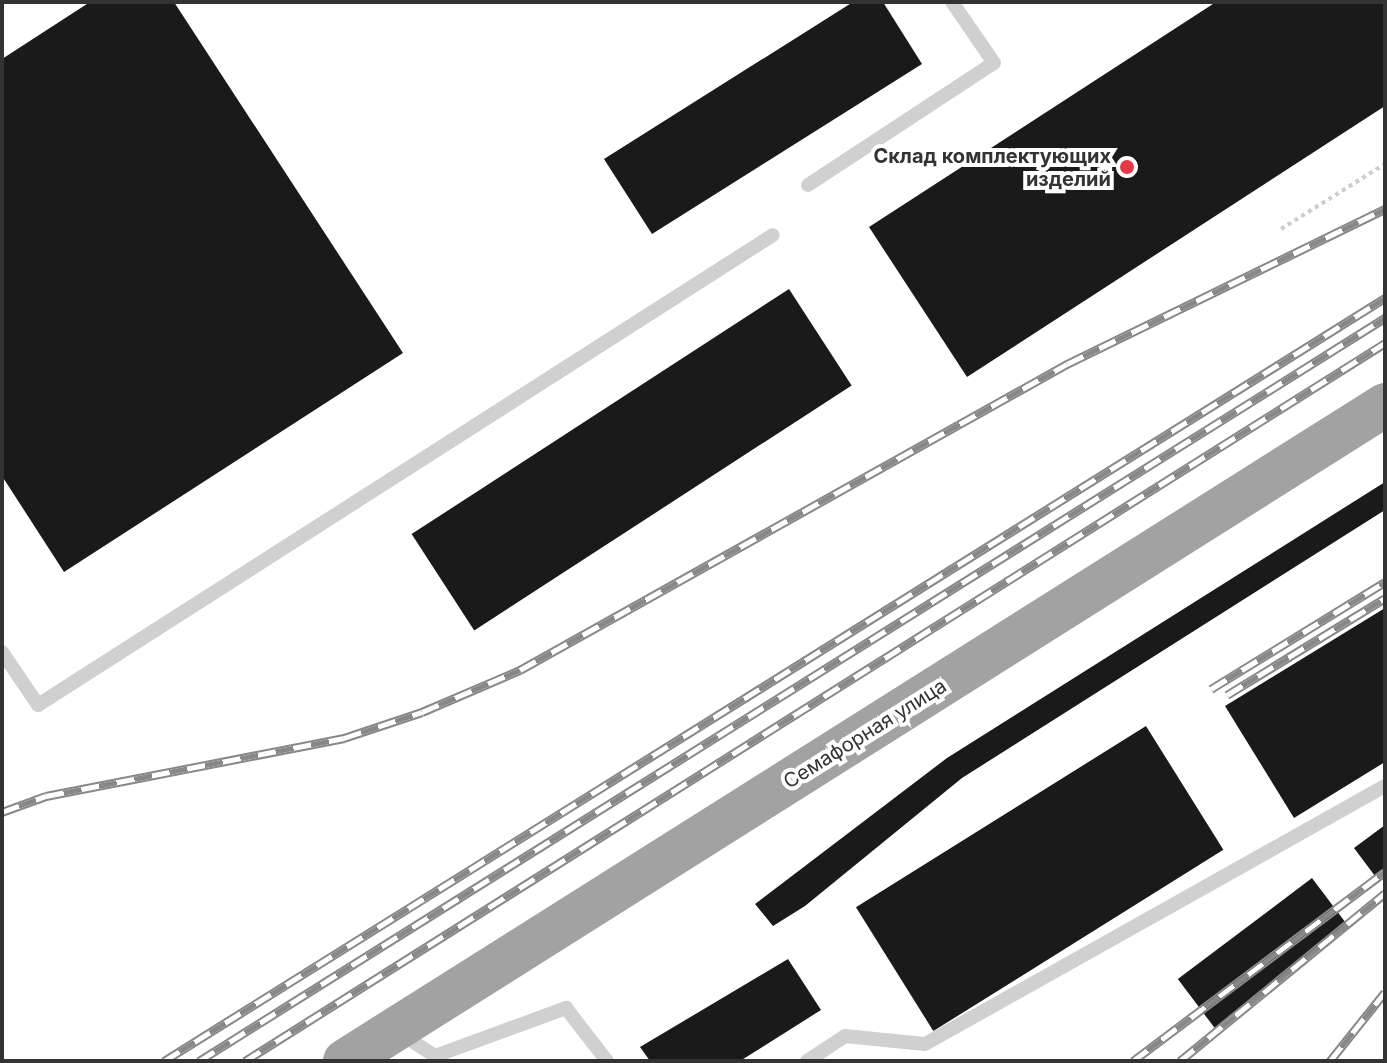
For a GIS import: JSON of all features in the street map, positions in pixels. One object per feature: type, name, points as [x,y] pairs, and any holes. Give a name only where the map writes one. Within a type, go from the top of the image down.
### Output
[{"type":"highway","name":"Семафорная улица","points":[[345,1061],[1385,405]]},
{"type":"lane","points":[[808,185],[994,63],[952,2]]},
{"type":"lane","points":[[2,652],[38,705],[773,235]]},
{"type":"lane","points":[[807,1061],[845,1036],[925,1044],[1385,786]]},
{"type":"lane","points":[[395,1030],[435,1056],[566,1008],[607,1061]]},
{"type":"path","points":[[1281,229],[1385,164]]},
{"type":"building","points":[[90,2],[174,2],[403,353],[64,572],[2,476],[2,59]]},
{"type":"building","points":[[853,2],[883,2],[922,64],[652,234],[604,159]]},
{"type":"building","name":"Склад комплектующих изделий","points":[[1216,2],[1385,2],[1385,106],[967,377],[869,227]]},
{"type":"building","points":[[789,289],[852,385],[474,631],[412,534]]},
{"type":"building","points":[[1385,482],[1385,510],[962,778],[805,906],[773,926],[755,904],[947,758]]},
{"type":"building","points":[[1385,608],[1385,762],[1294,818],[1225,706]]},
{"type":"building","points":[[1146,726],[1223,850],[933,1031],[856,907]]},
{"type":"building","points":[[1385,825],[1385,868],[1375,876],[1354,848]]},
{"type":"building","points":[[1312,878],[1349,927],[1215,1028],[1178,979]]},
{"type":"building","points":[[788,959],[821,1010],[740,1061],[650,1061],[640,1047]]},
{"type":"railway","points":[[2,812],[46,796],[344,738],[422,712],[520,670],[1067,364],[1385,209]]},
{"type":"railway","points":[[164,1061],[1385,298]]},
{"type":"railway","points":[[199,1061],[1385,318]]},
{"type":"railway","points":[[245,1061],[1385,343]]},
{"type":"railway","points":[[1211,689],[1385,582]]},
{"type":"railway","points":[[1227,695],[1385,598]]},
{"type":"railway","points":[[1133,1061],[1385,872]]},
{"type":"railway","points":[[1180,1061],[1385,893]]},
{"type":"railway","points":[[1330,1061],[1385,992]]},
{"type":"place","name":"Склад комплектующих изделий","points":[[1127,167]]}]
